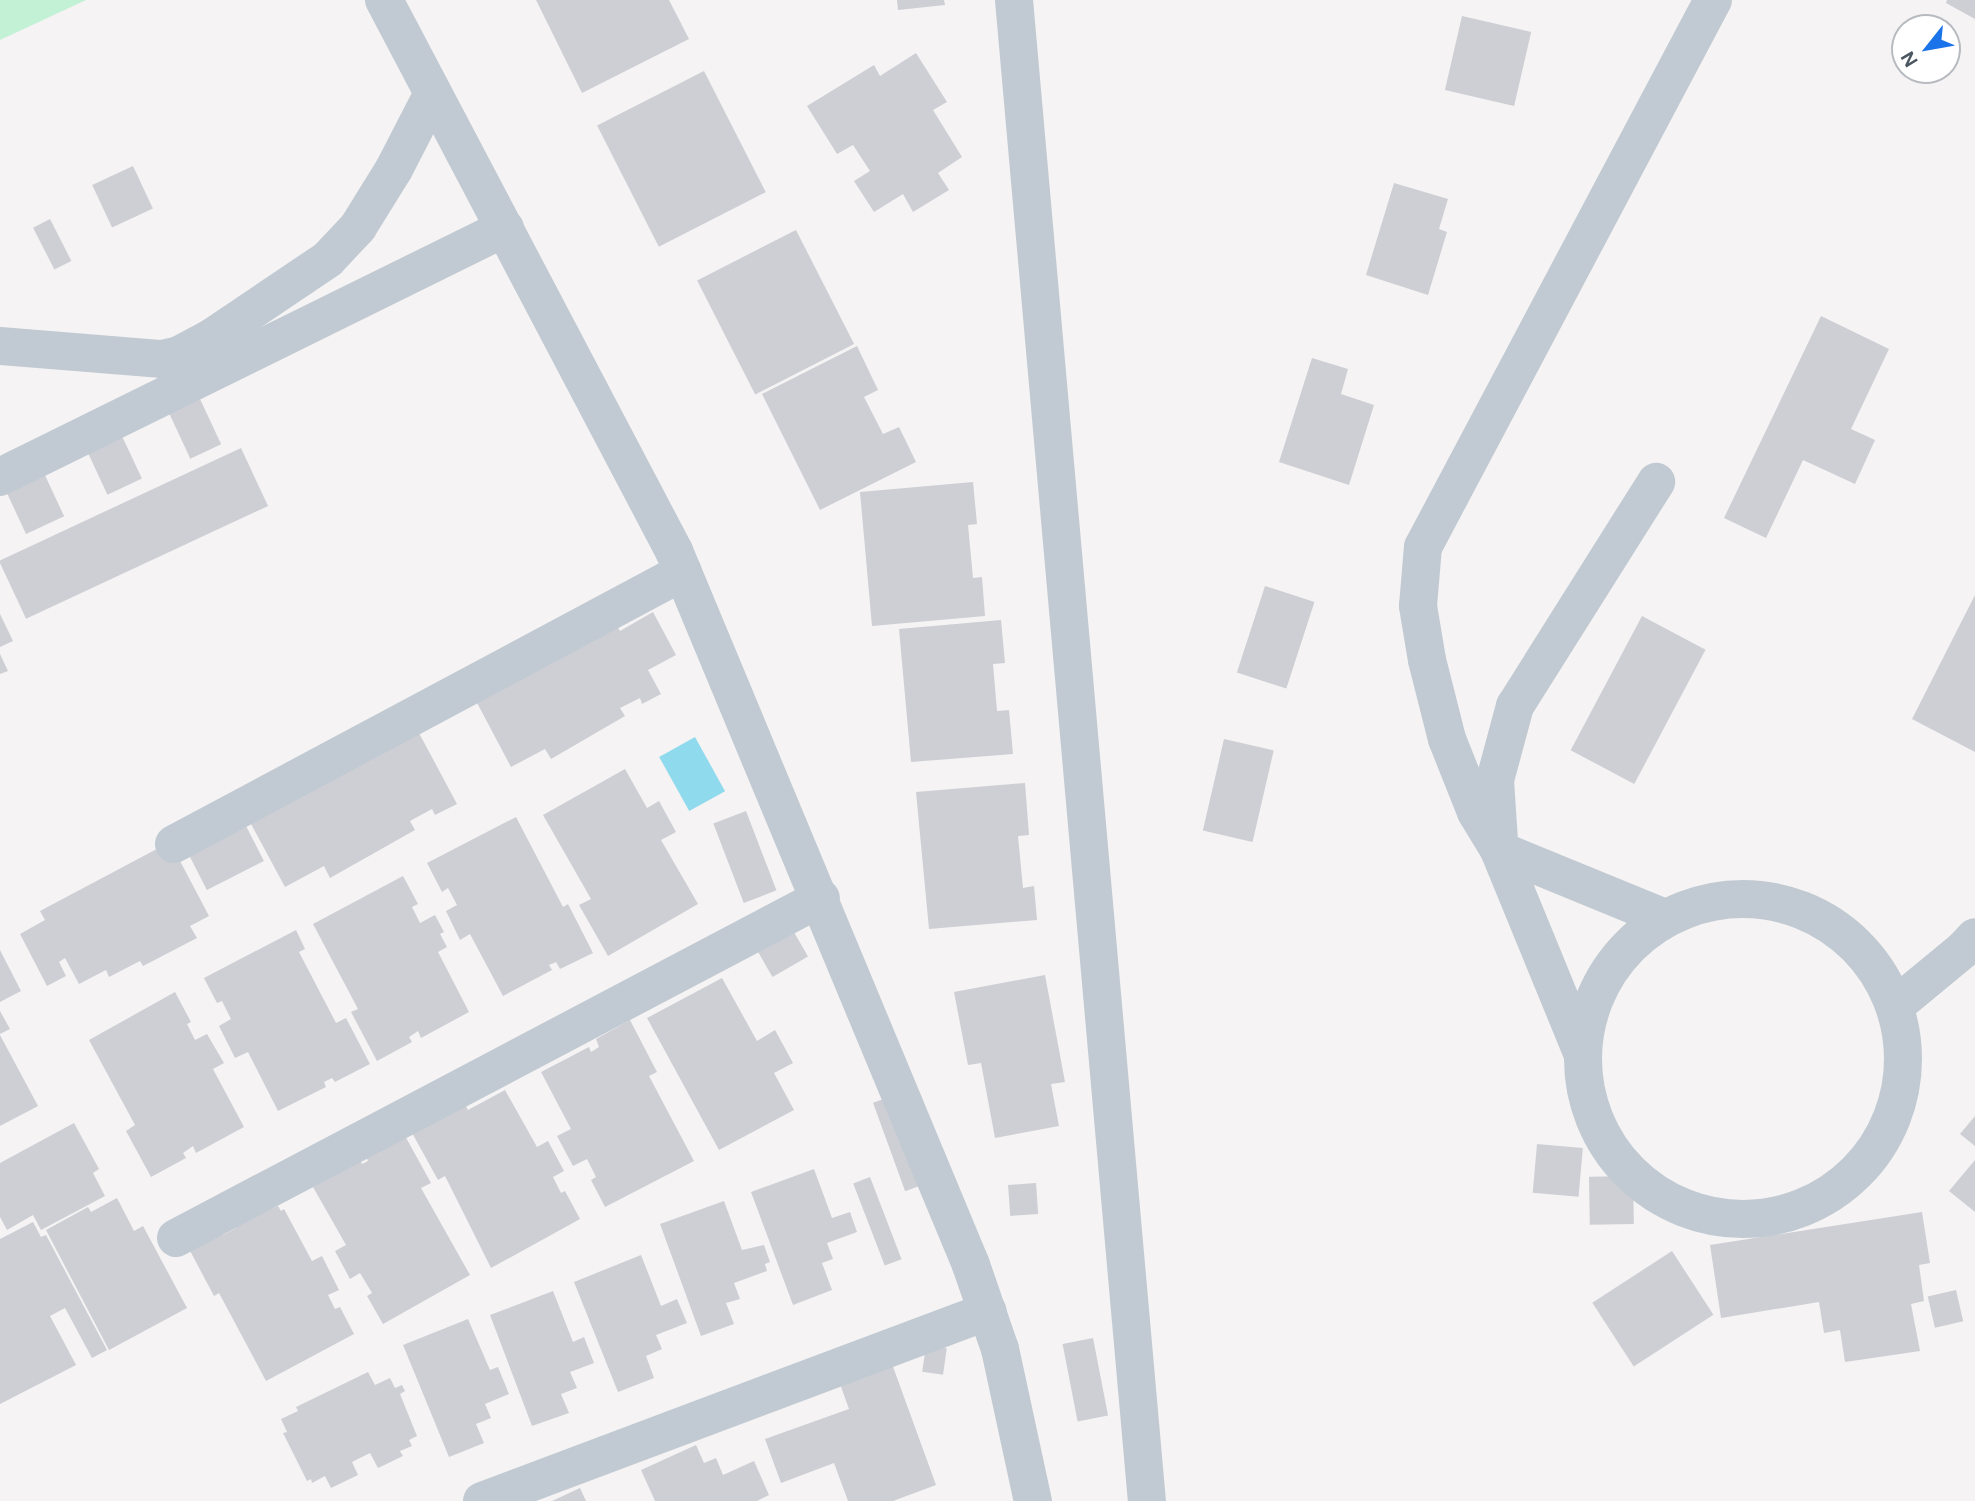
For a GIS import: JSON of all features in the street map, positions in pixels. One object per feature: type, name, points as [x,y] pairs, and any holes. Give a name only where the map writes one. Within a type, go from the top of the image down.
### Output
[{"type":"street","points":[[384,0],[683,572],[821,898],[988,1311],[1000,1349],[1033,1501]]},
{"type":"street","points":[[1014,0],[1147,1501]]},
{"type":"street","points":[[1583,1055],[1593,1000],[1622,953],[1665,918],[1718,899],[1774,901],[1826,921],[1868,957],[1895,1006],[1904,1057],[1896,1108],[1874,1153],[1839,1189],[1793,1213],[1743,1220],[1692,1212],[1647,1188],[1612,1152],[1590,1105],[1583,1055],[1499,850],[1476,812],[1447,739],[1427,660],[1418,606],[1423,547],[1713,0]]},
{"type":"street","points":[[0,346],[162,359],[179,355],[211,338],[328,259],[358,227],[394,169],[433,93]]},
{"type":"street","points":[[0,477],[505,228]]},
{"type":"street","points":[[1499,850],[1495,780],[1515,706],[1657,482]]},
{"type":"street","points":[[174,844],[683,572]]},
{"type":"street","points":[[1499,850],[1665,918]]},
{"type":"street","points":[[176,1238],[821,898]]},
{"type":"street","points":[[1895,1006],[1975,937]]},
{"type":"street","points":[[482,1501],[988,1311]]},
{"type":"green space","points":[[0,0],[86,0],[0,40]]},
{"type":"water","points":[[695,737],[725,791],[689,811],[659,757]]},
{"type":"building","points":[[536,0],[669,0],[689,39],[582,93]]},
{"type":"building","points":[[897,0],[944,0],[945,5],[898,10]]},
{"type":"building","points":[[1947,0],[1975,0],[1975,19],[1946,3]]},
{"type":"building","points":[[1462,16],[1531,32],[1514,106],[1445,90]]},
{"type":"building","points":[[916,53],[947,102],[933,110],[962,157],[938,173],[949,190],[913,212],[903,194],[874,212],[854,181],[870,171],[853,145],[837,154],[807,106],[874,65],[880,76]]},
{"type":"building","points":[[704,71],[766,192],[659,247],[597,125]]},
{"type":"building","points":[[133,166],[153,209],[112,228],[92,185]]},
{"type":"building","points":[[1394,183],[1448,199],[1439,229],[1447,232],[1428,295],[1366,275]]},
{"type":"building","points":[[50,219],[71,261],[54,270],[33,228]]},
{"type":"building","points":[[796,230],[854,344],[755,394],[697,280]]},
{"type":"building","points":[[1821,316],[1889,349],[1851,429],[1875,440],[1855,484],[1803,460],[1766,538],[1724,518]]},
{"type":"building","points":[[857,346],[878,390],[864,397],[883,434],[899,427],[916,462],[820,510],[762,394]]},
{"type":"building","points":[[1312,358],[1348,369],[1341,394],[1374,405],[1349,485],[1279,462]]},
{"type":"building","points":[[200,399],[221,444],[190,459],[169,413]]},
{"type":"building","points":[[122,436],[142,479],[107,495],[88,452]]},
{"type":"building","points":[[241,448],[268,506],[26,619],[0,560]]},
{"type":"building","points":[[43,471],[64,516],[26,534],[5,489]]},
{"type":"building","points":[[973,482],[977,524],[968,525],[973,578],[982,577],[985,616],[872,626],[860,492]]},
{"type":"building","points":[[1265,586],[1314,602],[1286,689],[1237,673]]},
{"type":"building","points":[[1975,595],[1975,752],[1912,719]]},
{"type":"building","points":[[653,612],[676,655],[648,670],[661,694],[642,704],[640,698],[620,708],[625,716],[551,759],[545,749],[511,767],[475,699],[616,624],[620,631]]},
{"type":"building","points":[[0,614],[13,641],[0,647]]},
{"type":"building","points":[[1642,616],[1706,650],[1634,784],[1571,750]]},
{"type":"building","points":[[1001,620],[1005,663],[993,664],[997,711],[1009,710],[1013,754],[911,762],[899,629]]},
{"type":"building","points":[[0,654],[8,671],[0,674]]},
{"type":"building","points":[[412,720],[457,804],[435,815],[432,809],[410,821],[415,830],[330,878],[324,866],[285,887],[243,809]]},
{"type":"building","points":[[1224,739],[1274,750],[1253,842],[1203,831]]},
{"type":"building","points":[[625,769],[647,808],[659,801],[676,832],[661,840],[698,904],[608,956],[579,905],[591,899],[543,815]]},
{"type":"building","points":[[1025,783],[1029,835],[1018,836],[1023,888],[1034,886],[1037,920],[929,929],[916,792]]},
{"type":"building","points":[[746,811],[776,890],[744,903],[713,824]]},
{"type":"building","points":[[516,817],[563,907],[568,904],[593,953],[560,969],[556,962],[549,965],[552,970],[503,996],[470,934],[460,940],[446,911],[457,905],[448,888],[442,892],[427,863]]},
{"type":"building","points":[[243,820],[264,861],[207,890],[186,849]]},
{"type":"building","points":[[170,842],[209,916],[190,926],[197,938],[143,966],[140,961],[109,977],[106,970],[79,984],[65,958],[59,962],[66,976],[47,986],[20,934],[45,920],[40,911]]},
{"type":"building","points":[[403,876],[418,904],[412,907],[420,923],[435,915],[444,932],[440,934],[447,947],[438,952],[469,1012],[421,1038],[418,1031],[409,1037],[412,1042],[377,1061],[351,1012],[358,1009],[313,924]]},
{"type":"building","points":[[791,927],[808,956],[772,977],[755,947]]},
{"type":"building","points":[[296,930],[305,949],[299,952],[336,1023],[346,1018],[370,1064],[335,1082],[332,1078],[324,1082],[326,1087],[278,1111],[248,1052],[235,1058],[219,1026],[231,1019],[222,1001],[217,1003],[204,978]]},
{"type":"building","points":[[0,950],[21,991],[0,1002]]},
{"type":"building","points":[[1045,975],[1065,1082],[1051,1084],[1059,1126],[995,1138],[981,1063],[968,1065],[954,992]]},
{"type":"building","points":[[722,978],[757,1041],[775,1030],[793,1063],[774,1073],[794,1110],[719,1150],[647,1018]]},
{"type":"building","points":[[175,992],[191,1022],[187,1024],[195,1040],[207,1034],[224,1063],[213,1069],[244,1127],[196,1153],[193,1146],[183,1153],[186,1158],[151,1177],[126,1131],[135,1125],[89,1040]]},
{"type":"building","points":[[0,1011],[10,1029],[0,1034]]},
{"type":"building","points":[[630,1020],[657,1072],[649,1076],[694,1161],[605,1207],[591,1180],[596,1177],[587,1159],[573,1166],[557,1136],[571,1129],[541,1072],[589,1047],[591,1052],[599,1047],[596,1039]]},
{"type":"building","points":[[0,1035],[38,1106],[0,1126]]},
{"type":"building","points":[[505,1090],[537,1147],[548,1141],[564,1171],[553,1177],[561,1193],[565,1191],[580,1219],[491,1268],[445,1176],[438,1180],[411,1131],[465,1104],[468,1110]]},
{"type":"building","points":[[889,1097],[921,1185],[905,1191],[873,1103]]},
{"type":"building","points":[[1975,1116],[1975,1146],[1960,1134]]},
{"type":"building","points":[[74,1123],[99,1169],[93,1173],[105,1196],[41,1230],[33,1215],[7,1230],[0,1217],[0,1163]]},
{"type":"building","points":[[404,1134],[431,1183],[421,1188],[470,1275],[383,1324],[367,1296],[372,1293],[360,1273],[350,1279],[335,1251],[346,1245],[313,1187],[360,1160],[362,1164],[368,1161],[366,1156]]},
{"type":"building","points":[[1537,1144],[1583,1148],[1579,1197],[1533,1193]]},
{"type":"building","points":[[1975,1160],[1975,1212],[1949,1191]]},
{"type":"building","points":[[814,1169],[832,1218],[850,1212],[857,1232],[827,1243],[833,1259],[822,1263],[832,1290],[793,1305],[751,1192]]},
{"type":"building","points":[[1633,1176],[1634,1224],[1590,1225],[1589,1177]]},
{"type":"building","points":[[870,1177],[902,1259],[885,1266],[853,1183]]},
{"type":"building","points":[[1036,1183],[1038,1214],[1010,1216],[1008,1185]]},
{"type":"building","points":[[117,1198],[134,1231],[143,1226],[187,1308],[109,1350],[46,1230],[88,1207],[91,1212]]},
{"type":"building","points":[[724,1201],[742,1250],[764,1245],[770,1262],[765,1264],[767,1271],[734,1283],[740,1299],[726,1303],[734,1324],[701,1336],[660,1224]]},
{"type":"building","points":[[278,1206],[281,1211],[284,1209],[312,1261],[322,1256],[339,1290],[328,1295],[335,1309],[340,1307],[354,1334],[266,1381],[219,1293],[214,1296],[188,1247],[221,1230],[223,1235],[236,1228],[235,1225]]},
{"type":"building","points":[[1922,1212],[1930,1263],[1919,1265],[1924,1301],[1911,1304],[1920,1351],[1845,1362],[1840,1330],[1824,1333],[1819,1302],[1721,1318],[1710,1245]]},
{"type":"building","points":[[33,1222],[41,1237],[46,1235],[107,1350],[92,1358],[65,1308],[50,1316],[76,1365],[0,1404],[0,1239]]},
{"type":"building","points":[[1672,1251],[1713,1315],[1634,1366],[1592,1303]]},
{"type":"building","points":[[641,1255],[661,1306],[677,1299],[687,1323],[656,1335],[662,1349],[646,1356],[654,1378],[618,1392],[574,1282]]},
{"type":"building","points":[[1956,1290],[1963,1321],[1935,1328],[1928,1297]]},
{"type":"building","points":[[553,1291],[573,1342],[584,1337],[594,1363],[570,1372],[577,1388],[561,1394],[569,1413],[532,1426],[490,1315]]},
{"type":"building","points":[[468,1319],[490,1370],[498,1367],[509,1394],[485,1404],[491,1418],[476,1424],[484,1443],[449,1457],[403,1345]]},
{"type":"building","points":[[1093,1338],[1108,1416],[1078,1421],[1063,1344]]},
{"type":"building","points":[[926,1345],[947,1348],[943,1375],[922,1372]]},
{"type":"building","points":[[892,1364],[936,1485],[893,1501],[848,1501],[834,1463],[781,1483],[765,1439],[849,1409],[840,1384]]},
{"type":"building","points":[[368,1372],[375,1385],[390,1378],[395,1388],[402,1385],[405,1391],[400,1394],[417,1436],[409,1440],[412,1446],[400,1451],[403,1456],[378,1468],[370,1453],[352,1462],[358,1475],[331,1488],[325,1476],[312,1483],[311,1479],[307,1481],[283,1433],[287,1432],[281,1419],[298,1411],[296,1407]]},
{"type":"building","points":[[696,1445],[704,1463],[716,1458],[723,1475],[754,1461],[769,1495],[757,1501],[655,1501],[641,1470]]},
{"type":"building","points":[[580,1488],[586,1501],[552,1501]]}]
